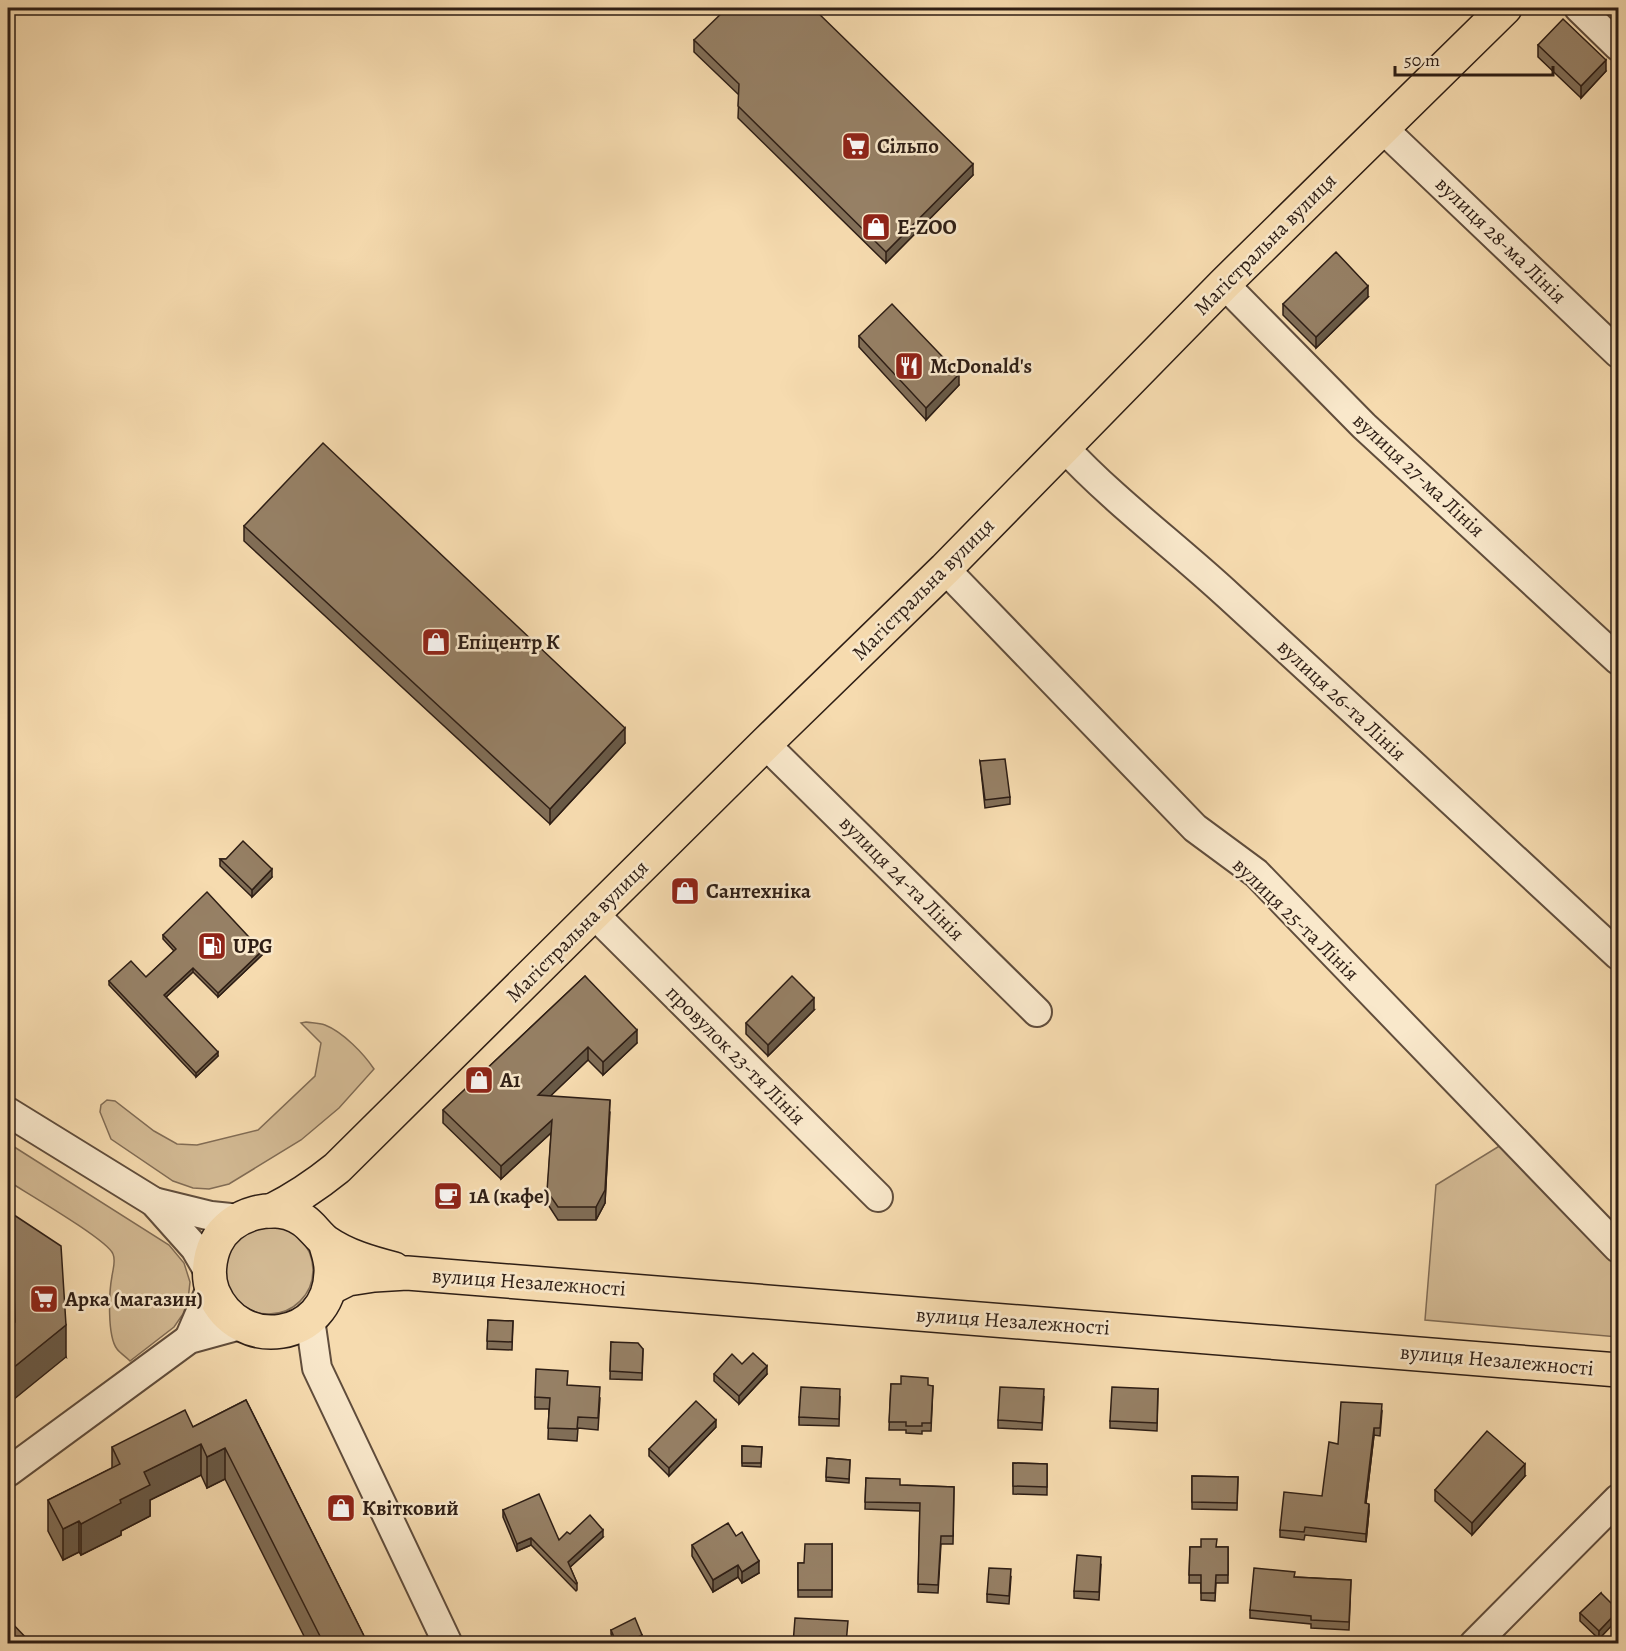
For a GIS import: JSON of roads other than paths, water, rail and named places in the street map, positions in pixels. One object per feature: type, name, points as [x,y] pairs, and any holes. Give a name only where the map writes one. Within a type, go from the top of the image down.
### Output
[{"type":"main road","name":"Магістральна вулиця","points":[[255,1215],[293,1200],[314,1187],[337,1168],[945,568],[1224,284],[1504,8]]},
{"type":"main road","points":[[322,1238],[321,1217],[337,1168]]},
{"type":"main road","points":[[286,1213],[314,1228],[322,1238],[330,1256],[332,1272],[330,1288],[322,1305],[310,1318],[295,1328],[279,1332],[252,1330],[240,1325],[227,1315],[217,1302],[210,1280],[211,1256],[226,1229],[255,1215],[286,1213]]},
{"type":"main road","points":[[322,1238],[355,1257],[407,1272]]},
{"type":"main road","points":[[330,1288],[348,1280],[407,1272]]},
{"type":"main road","name":"вулиця Незалежності","points":[[407,1272],[1618,1370]]},
{"type":"street","points":[[1578,8],[1618,46]]},
{"type":"street","name":"вулиця 28-ма Лінія","points":[[1382,128],[1618,353]]},
{"type":"street","name":"вулиця 27-ма Лінія","points":[[1224,284],[1364,426],[1618,660]]},
{"type":"street","name":"вулиця 26-та Лінія","points":[[1064,447],[1086,472],[1209,577],[1618,955]]},
{"type":"street","name":"вулиця 25-та Лінія","points":[[945,568],[1195,828],[1256,873],[1618,1248]]},
{"type":"street","name":"вулиця 24-та Лінія","points":[[765,744],[1037,1012]]},
{"type":"street","name":"провулок 23-тя Лінія","points":[[594,914],[878,1197]]},
{"type":"street","points":[[8,1112],[154,1202],[195,1248],[210,1280],[189,1340]]},
{"type":"street","points":[[154,1202],[211,1216],[255,1215]]},
{"type":"street","points":[[310,1318],[317,1368],[448,1644]]},
{"type":"street","points":[[8,1472],[189,1340],[240,1325]]},
{"type":"street","points":[[279,1332],[317,1368]]},
{"type":"street","points":[[1474,1644],[1618,1499]]},
{"type":"place","name":"Сільпо","points":[[856,146]]},
{"type":"place","name":"E-ZOO","points":[[876,227]]},
{"type":"place","name":"McDonald's","points":[[909,366]]},
{"type":"place","name":"Епіцентр К","points":[[436,642]]},
{"type":"place","name":"Сантехніка","points":[[685,891]]},
{"type":"place","name":"UPG","points":[[212,946]]},
{"type":"place","name":"А1","points":[[479,1080]]},
{"type":"place","name":"1А (кафе)","points":[[448,1196]]},
{"type":"place","name":"Арка (магазин)","points":[[44,1299]]},
{"type":"place","name":"Квітковий","points":[[341,1508]]}]
